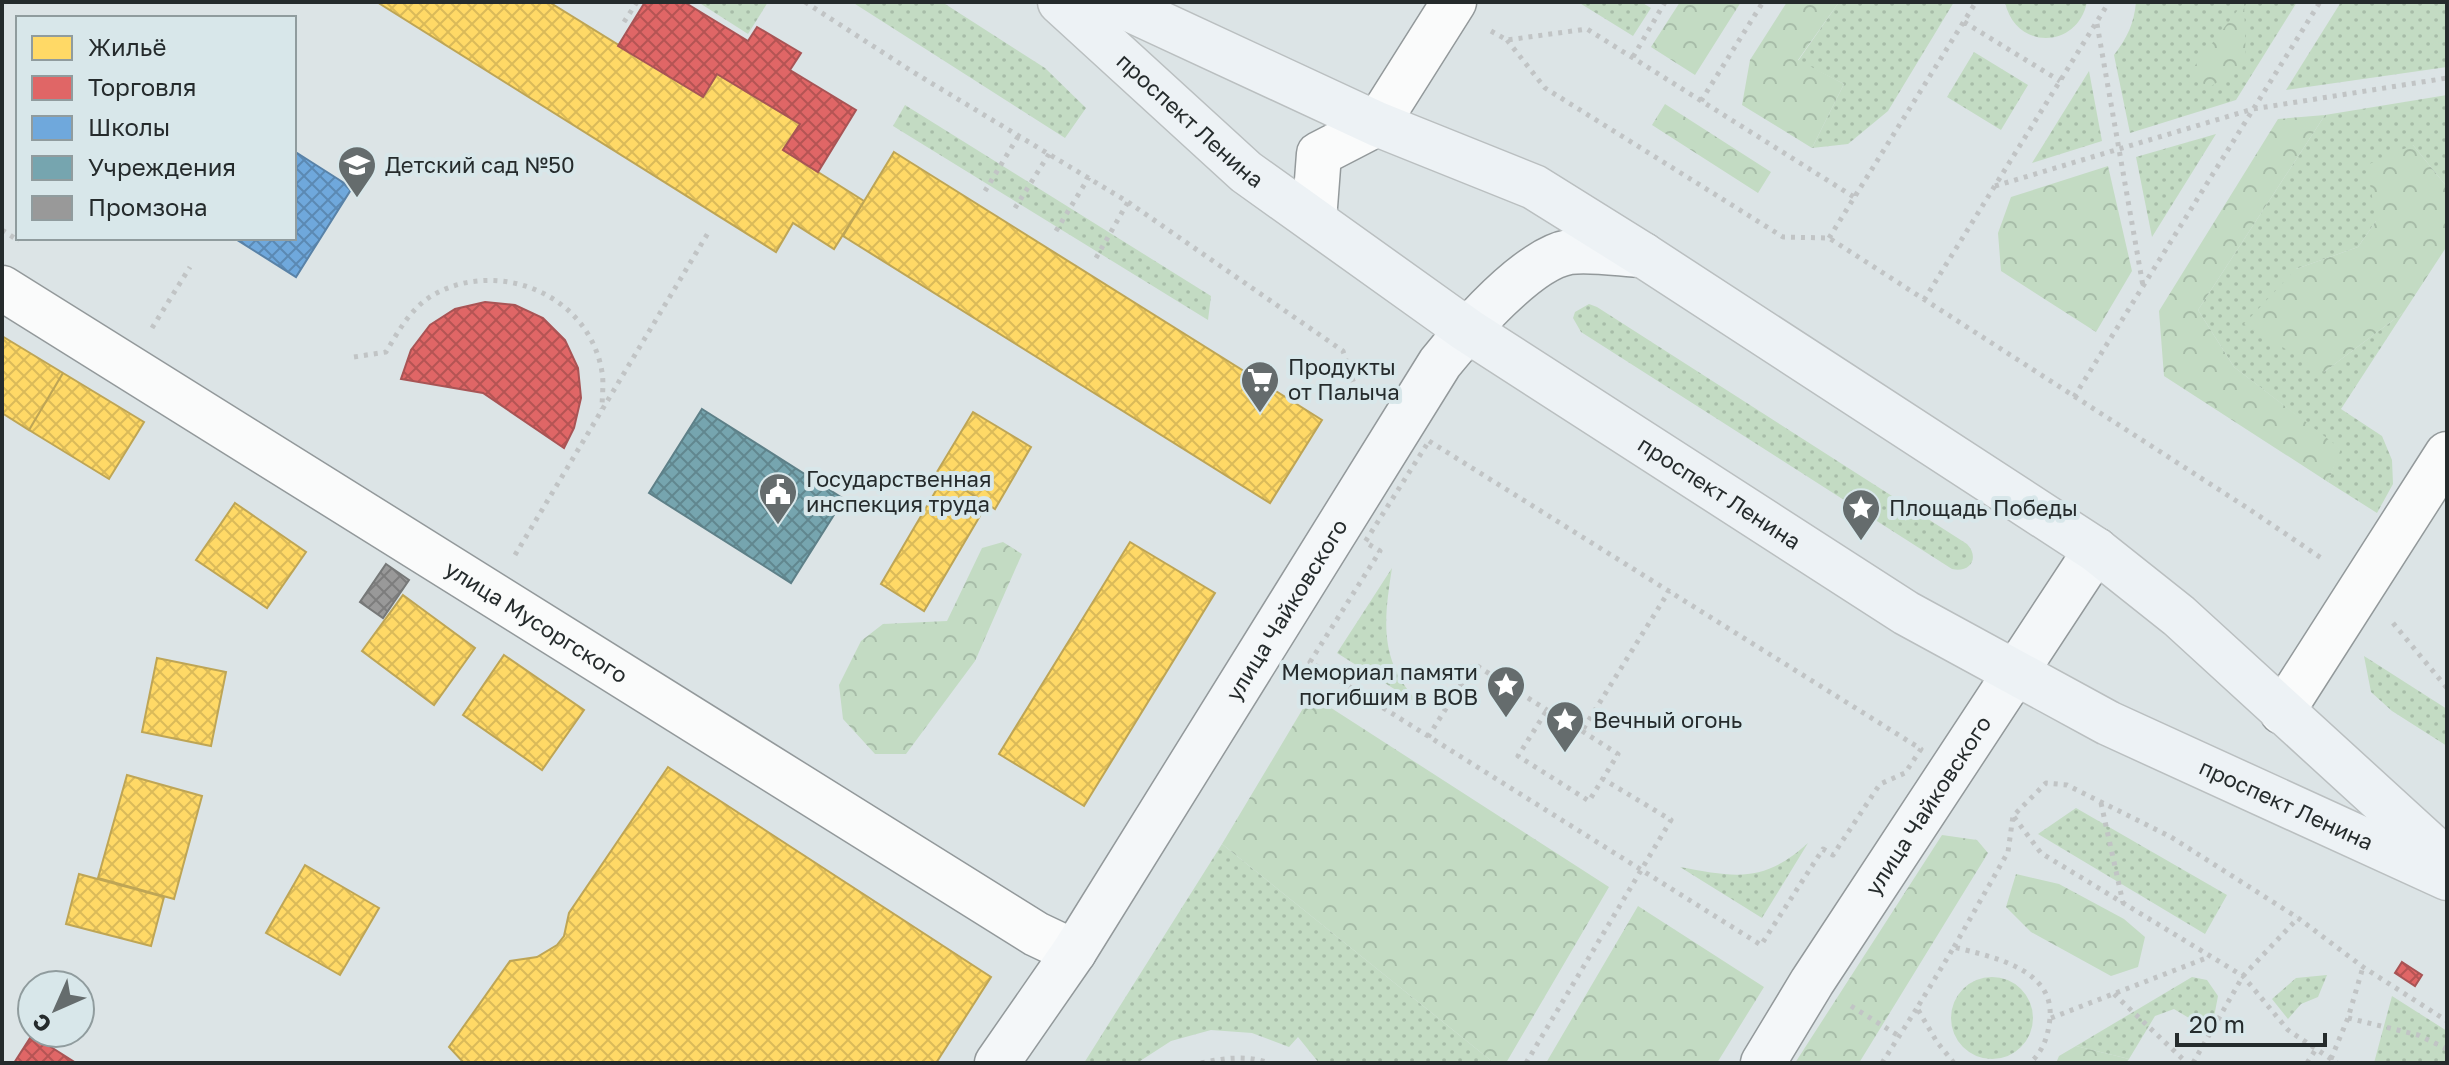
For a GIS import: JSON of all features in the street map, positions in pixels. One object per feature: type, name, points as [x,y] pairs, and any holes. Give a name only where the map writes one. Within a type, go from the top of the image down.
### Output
[{"type":"main road","name":"проспект Ленина","points":[[1060,2],[1246,172],[1467,330],[1906,613],[2108,723],[2447,878]]},
{"type":"main road","name":"проспект Ленина","points":[[1114,2],[1377,124],[1534,187],[1643,255],[2096,550],[2179,616],[2447,861]]},
{"type":"main road","name":"улица Чайковского","points":[[997,1063],[1074,952],[1440,363],[1467,330],[1538,265],[1568,252],[1643,255]]},
{"type":"main road","name":"улица Чайковского","points":[[1763,1063],[1812,982],[2096,550]]},
{"type":"street","points":[[1314,220],[1319,154],[1377,124],[1469,14]]},
{"type":"street","name":"улица Мусоргского","points":[[2,288],[1036,934],[1074,952]]},
{"type":"street","points":[[2282,712],[2447,454]]},
{"type":"path","points":[[624,22],[637,2]]},
{"type":"path","points":[[805,2],[1128,202],[1343,351],[1363,412]]},
{"type":"path","points":[[1633,57],[1665,2]]},
{"type":"path","points":[[1701,101],[1763,2]]},
{"type":"path","points":[[1829,238],[1976,2]]},
{"type":"path","points":[[1924,300],[2109,2]]},
{"type":"path","points":[[2074,397],[2320,2]]},
{"type":"path","points":[[1469,14],[1507,40],[1545,88],[1783,237],[1829,238],[2249,509],[2362,587],[2447,688]]},
{"type":"path","points":[[1964,22],[2060,81]]},
{"type":"path","points":[[2097,23],[2143,286]]},
{"type":"path","points":[[1507,40],[1587,29],[1854,197]]},
{"type":"path","points":[[1995,186],[2253,109],[2447,78]]},
{"type":"path","points":[[985,191],[1019,135]]},
{"type":"path","points":[[1015,208],[1049,154]]},
{"type":"path","points":[[1056,231],[1089,177]]},
{"type":"path","points":[[1096,258],[1128,202]]},
{"type":"path","points":[[514,558],[708,233]]},
{"type":"path","points":[[128,366],[190,267]]},
{"type":"path","points":[[354,357],[386,352],[404,320],[432,296],[465,282],[502,279],[537,288],[567,308],[590,337],[602,371],[602,410]]},
{"type":"path","points":[[1429,441],[1921,749]]},
{"type":"path","points":[[1380,551],[1310,662],[1761,945],[1823,849]]},
{"type":"path","points":[[1582,731],[1669,591]]},
{"type":"path","points":[[1428,737],[1474,664],[1618,754],[1589,801],[1518,756],[1547,710]]},
{"type":"path","points":[[1526,1063],[1671,820],[1603,779]]},
{"type":"path","points":[[1882,1063],[2008,852],[2013,816],[2046,783],[2067,785],[2171,837],[2298,918],[2363,967],[2447,1021]]},
{"type":"path","points":[[2101,802],[2123,903]]},
{"type":"path","points":[[2013,816],[2041,853],[2243,976],[2288,1030],[2334,1061],[2363,967]]},
{"type":"path","points":[[2114,994],[2190,1063],[2243,976],[2298,918]]},
{"type":"path","points":[[1954,947],[2008,962],[2033,976],[2045,995],[2051,1018],[2047,1039],[2030,1063]]},
{"type":"path","points":[[2051,1018],[2210,956]]},
{"type":"path","points":[[1917,1008],[1943,1051],[1954,1063]]},
{"type":"path","points":[[2348,1018],[2418,1035],[2447,1049]]},
{"type":"path","points":[[2307,1063],[2316,1049]]},
{"type":"path","points":[[1201,1063],[1223,1058],[1269,1063]]},
{"type":"green space","points":[[698,2],[768,2],[748,34]]},
{"type":"green space","points":[[852,2],[942,2],[1045,68],[1086,108],[1065,138]]},
{"type":"green space","points":[[1578,2],[1641,2],[1651,8],[1633,36]]},
{"type":"green space","points":[[1680,2],[1741,2],[1695,75],[1651,47]]},
{"type":"green space","points":[[1787,2],[1839,2],[1798,60],[1844,84],[1812,148],[1742,105],[1750,60]]},
{"type":"green space","points":[[1839,2],[1954,2],[1888,111],[1848,144],[1812,148],[1844,84],[1798,61]]},
{"type":"green space","points":[[2005,2],[2087,2],[2081,18],[2071,29],[2059,36],[2046,38],[2033,36],[2021,29],[2011,18]]},
{"type":"green space","points":[[2136,2],[2297,2],[2236,100],[2130,133],[2114,55],[2129,30]]},
{"type":"green space","points":[[2244,2],[2246,63],[2207,89],[2193,68]]},
{"type":"green space","points":[[2341,2],[2447,2],[2447,67],[2286,90]]},
{"type":"green space","points":[[1974,52],[2028,85],[2001,130],[1947,97]]},
{"type":"green space","points":[[2089,71],[2102,141],[2032,163]]},
{"type":"green space","points":[[2447,95],[2447,187],[2413,145],[2376,221],[2358,247],[2296,269],[2324,372],[2404,312],[2341,409],[2382,436],[2392,460],[2393,484],[2377,513],[2328,482],[2340,449],[2234,367],[2198,310],[2325,115]]},
{"type":"green space","points":[[1665,104],[1771,172],[1758,193],[1652,125]]},
{"type":"green space","points":[[905,105],[1211,296],[1208,320],[893,126]]},
{"type":"green space","points":[[2325,115],[2198,310],[2234,367],[2341,449],[2328,482],[2164,376],[2159,311],[2278,119]]},
{"type":"green space","points":[[2216,134],[2152,237],[2136,157]]},
{"type":"green space","points":[[2413,145],[2447,187],[2447,246],[2404,312],[2324,372],[2244,324],[2296,269],[2358,247],[2376,221],[2367,165]]},
{"type":"green space","points":[[2108,166],[2132,271],[2096,332],[2001,271],[1998,233],[2011,197]]},
{"type":"green space","points":[[1589,304],[1967,544],[1973,554],[1971,563],[1964,569],[1952,569],[1581,332],[1573,318],[1575,312]]},
{"type":"green space","points":[[1003,542],[1022,554],[975,661],[906,754],[875,754],[843,719],[839,685],[861,641],[883,624],[947,621],[982,548]]},
{"type":"green space","points":[[1392,568],[1386,626],[1391,659],[1398,675],[1423,707],[1337,653]]},
{"type":"green space","points":[[2364,656],[2447,709],[2447,746],[2392,711],[2371,692]]},
{"type":"green space","points":[[1311,695],[1609,887],[1506,1063],[1494,1063],[1222,844]]},
{"type":"green space","points":[[2076,808],[2227,895],[2205,934],[2038,834]]},
{"type":"green space","points":[[1942,835],[1977,840],[1988,853],[1859,1063],[1795,1063]]},
{"type":"green space","points":[[1808,843],[1762,918],[1680,867],[1733,875],[1748,874],[1777,865]]},
{"type":"green space","points":[[1222,844],[1494,1063],[1319,1063],[1298,1037],[1289,1047],[1252,1033],[1211,1030],[1171,1041],[1137,1063],[1084,1063]]},
{"type":"green space","points":[[2016,874],[2059,884],[2124,919],[2145,937],[2138,967],[2111,976],[2031,932],[2006,907]]},
{"type":"green space","points":[[1638,906],[1764,987],[1717,1063],[1546,1063]]},
{"type":"green space","points":[[2327,975],[2318,997],[2301,1004],[2288,1019],[2272,999],[2296,978]]},
{"type":"green space","points":[[1984,977],[2000,977],[2015,984],[2026,995],[2033,1018],[2030,1034],[2021,1047],[2000,1059],[1984,1059],[1969,1052],[1958,1041],[1951,1026],[1951,1010],[1958,995],[1969,984]]},
{"type":"green space","points":[[2192,977],[2207,980],[2218,996],[2214,1017],[2199,1024],[2174,1009],[2155,1016],[2129,1059],[2076,1046]]},
{"type":"green space","points":[[2392,996],[2447,1031],[2447,1063],[2374,1063]]},
{"type":"green space","points":[[2076,1046],[2129,1059],[2126,1063],[2056,1063],[2059,1056]]},
{"type":"building: Жильё","points":[[377,2],[549,2],[703,97],[717,74],[800,124],[783,150],[864,201],[834,249],[793,223],[776,252]]},
{"type":"building: Жильё","points":[[894,152],[1322,420],[1270,503],[843,236]]},
{"type":"building: Жильё","points":[[2,336],[63,373],[29,430],[2,413]]},
{"type":"building: Жильё","points":[[63,373],[144,422],[109,479],[29,430]]},
{"type":"building: Жильё","points":[[973,412],[1031,447],[995,509],[937,472]]},
{"type":"building: Жильё","points":[[944,477],[987,504],[924,611],[881,584]]},
{"type":"building: Жильё","points":[[235,503],[306,552],[267,608],[196,560]]},
{"type":"building: Жильё","points":[[1130,542],[1215,593],[1084,806],[999,754]]},
{"type":"building: Жильё","points":[[403,595],[475,648],[434,705],[362,651]]},
{"type":"building: Жильё","points":[[504,655],[584,710],[542,770],[463,715]]},
{"type":"building: Жильё","points":[[157,658],[226,672],[211,746],[142,732]]},
{"type":"building: Жильё","points":[[668,767],[991,977],[936,1063],[464,1063],[449,1047],[510,961],[537,957],[557,945],[564,936],[569,913]]},
{"type":"building: Жильё","points":[[127,775],[202,796],[174,899],[98,878]]},
{"type":"building: Жильё","points":[[305,865],[379,908],[340,975],[266,933]]},
{"type":"building: Жильё","points":[[79,874],[164,897],[151,946],[66,924]]},
{"type":"building: Торговля","points":[[645,2],[684,2],[748,41],[757,27],[801,53],[790,70],[856,110],[818,172],[783,150],[800,124],[717,74],[703,97],[618,46]]},
{"type":"building: Торговля","points":[[485,302],[515,305],[543,318],[565,340],[578,368],[581,398],[574,428],[564,448],[483,393],[401,379],[411,350],[430,325],[455,309]]},
{"type":"building: Торговля","points":[[2402,962],[2422,975],[2415,986],[2395,973]]},
{"type":"building: Торговля","points":[[23,1049],[54,1049],[76,1063],[14,1063]]},
{"type":"building: Школы","points":[[296,152],[352,188],[296,277],[237,240],[296,240]]},
{"type":"building: Учреждения","points":[[702,409],[844,499],[791,583],[649,493]]},
{"type":"building: Промзона","points":[[386,564],[409,580],[383,618],[360,602]]},
{"type":"place","name":"Детский сад №50","points":[[357,199]]},
{"type":"place","name":"Продукты от Палыча","points":[[1260,414]]},
{"type":"place","name":"Государственная инспекция труда","points":[[778,526]]},
{"type":"place","name":"Площадь Победы","points":[[1861,542]]},
{"type":"place","name":"Мемориал памяти погибшим в ВОВ","points":[[1506,719]]},
{"type":"place","name":"Вечный огонь","points":[[1565,754]]}]
